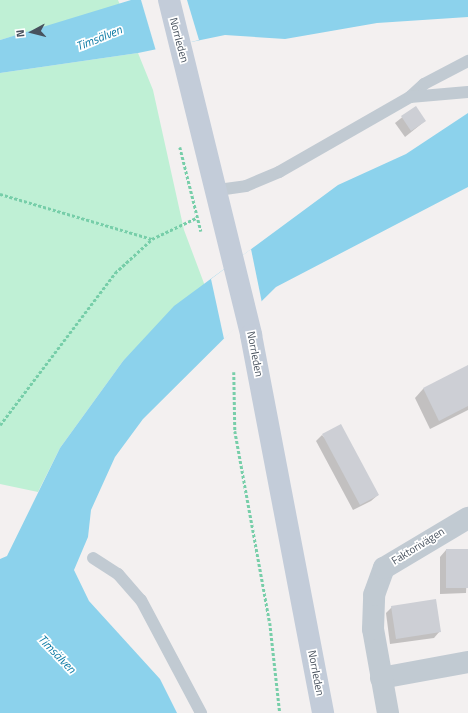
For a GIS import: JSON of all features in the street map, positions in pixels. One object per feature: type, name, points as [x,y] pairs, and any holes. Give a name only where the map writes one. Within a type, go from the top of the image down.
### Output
[{"type":"street","name":"Norrleden","points":[[169,0],[218,190],[251,335],[323,713]]},
{"type":"street","name":"Faktorivägen","points":[[388,713],[373,629],[374,595],[384,568],[468,518]]},
{"type":"street","points":[[381,678],[468,662]]},
{"type":"lane","points":[[218,190],[246,186],[279,172],[410,97],[424,84],[468,61]]},
{"type":"lane","points":[[410,97],[468,92]]},
{"type":"lane","points":[[93,558],[118,574],[141,600],[201,713]]},
{"type":"path","points":[[0,194],[152,239]]},
{"type":"path","points":[[0,425],[115,274],[152,239],[196,218]]},
{"type":"path","points":[[233,365],[235,431],[270,623],[280,713]]},
{"type":"green space","points":[[0,0],[118,0],[120,5],[0,40]]},
{"type":"green space","points":[[138,53],[153,90],[184,230],[205,286],[123,361],[60,448],[38,492],[0,484],[0,73]]},
{"type":"water","name":"Timsälven","points":[[131,0],[468,0],[468,17],[377,23],[285,39],[225,35],[138,53],[0,73],[0,40]]},
{"type":"water","name":"Timsälven","points":[[468,113],[468,187],[276,287],[143,419],[115,457],[91,510],[88,537],[74,570],[89,601],[160,679],[177,713],[0,713],[0,559],[7,556],[60,448],[123,361],[174,306],[338,185],[406,154]]},
{"type":"pier","points":[[141,0],[187,0],[199,40],[156,51]]},
{"type":"pier","points":[[251,249],[262,303],[224,339],[211,279]]},
{"type":"building","points":[[416,106],[426,121],[411,131],[401,116]]},
{"type":"building","points":[[468,365],[468,406],[439,421],[423,388]]},
{"type":"building","points":[[341,424],[379,495],[360,505],[322,434]]},
{"type":"building","points":[[446,549],[468,549],[468,588],[446,588]]},
{"type":"building","points":[[436,599],[441,632],[396,639],[391,606]]}]
